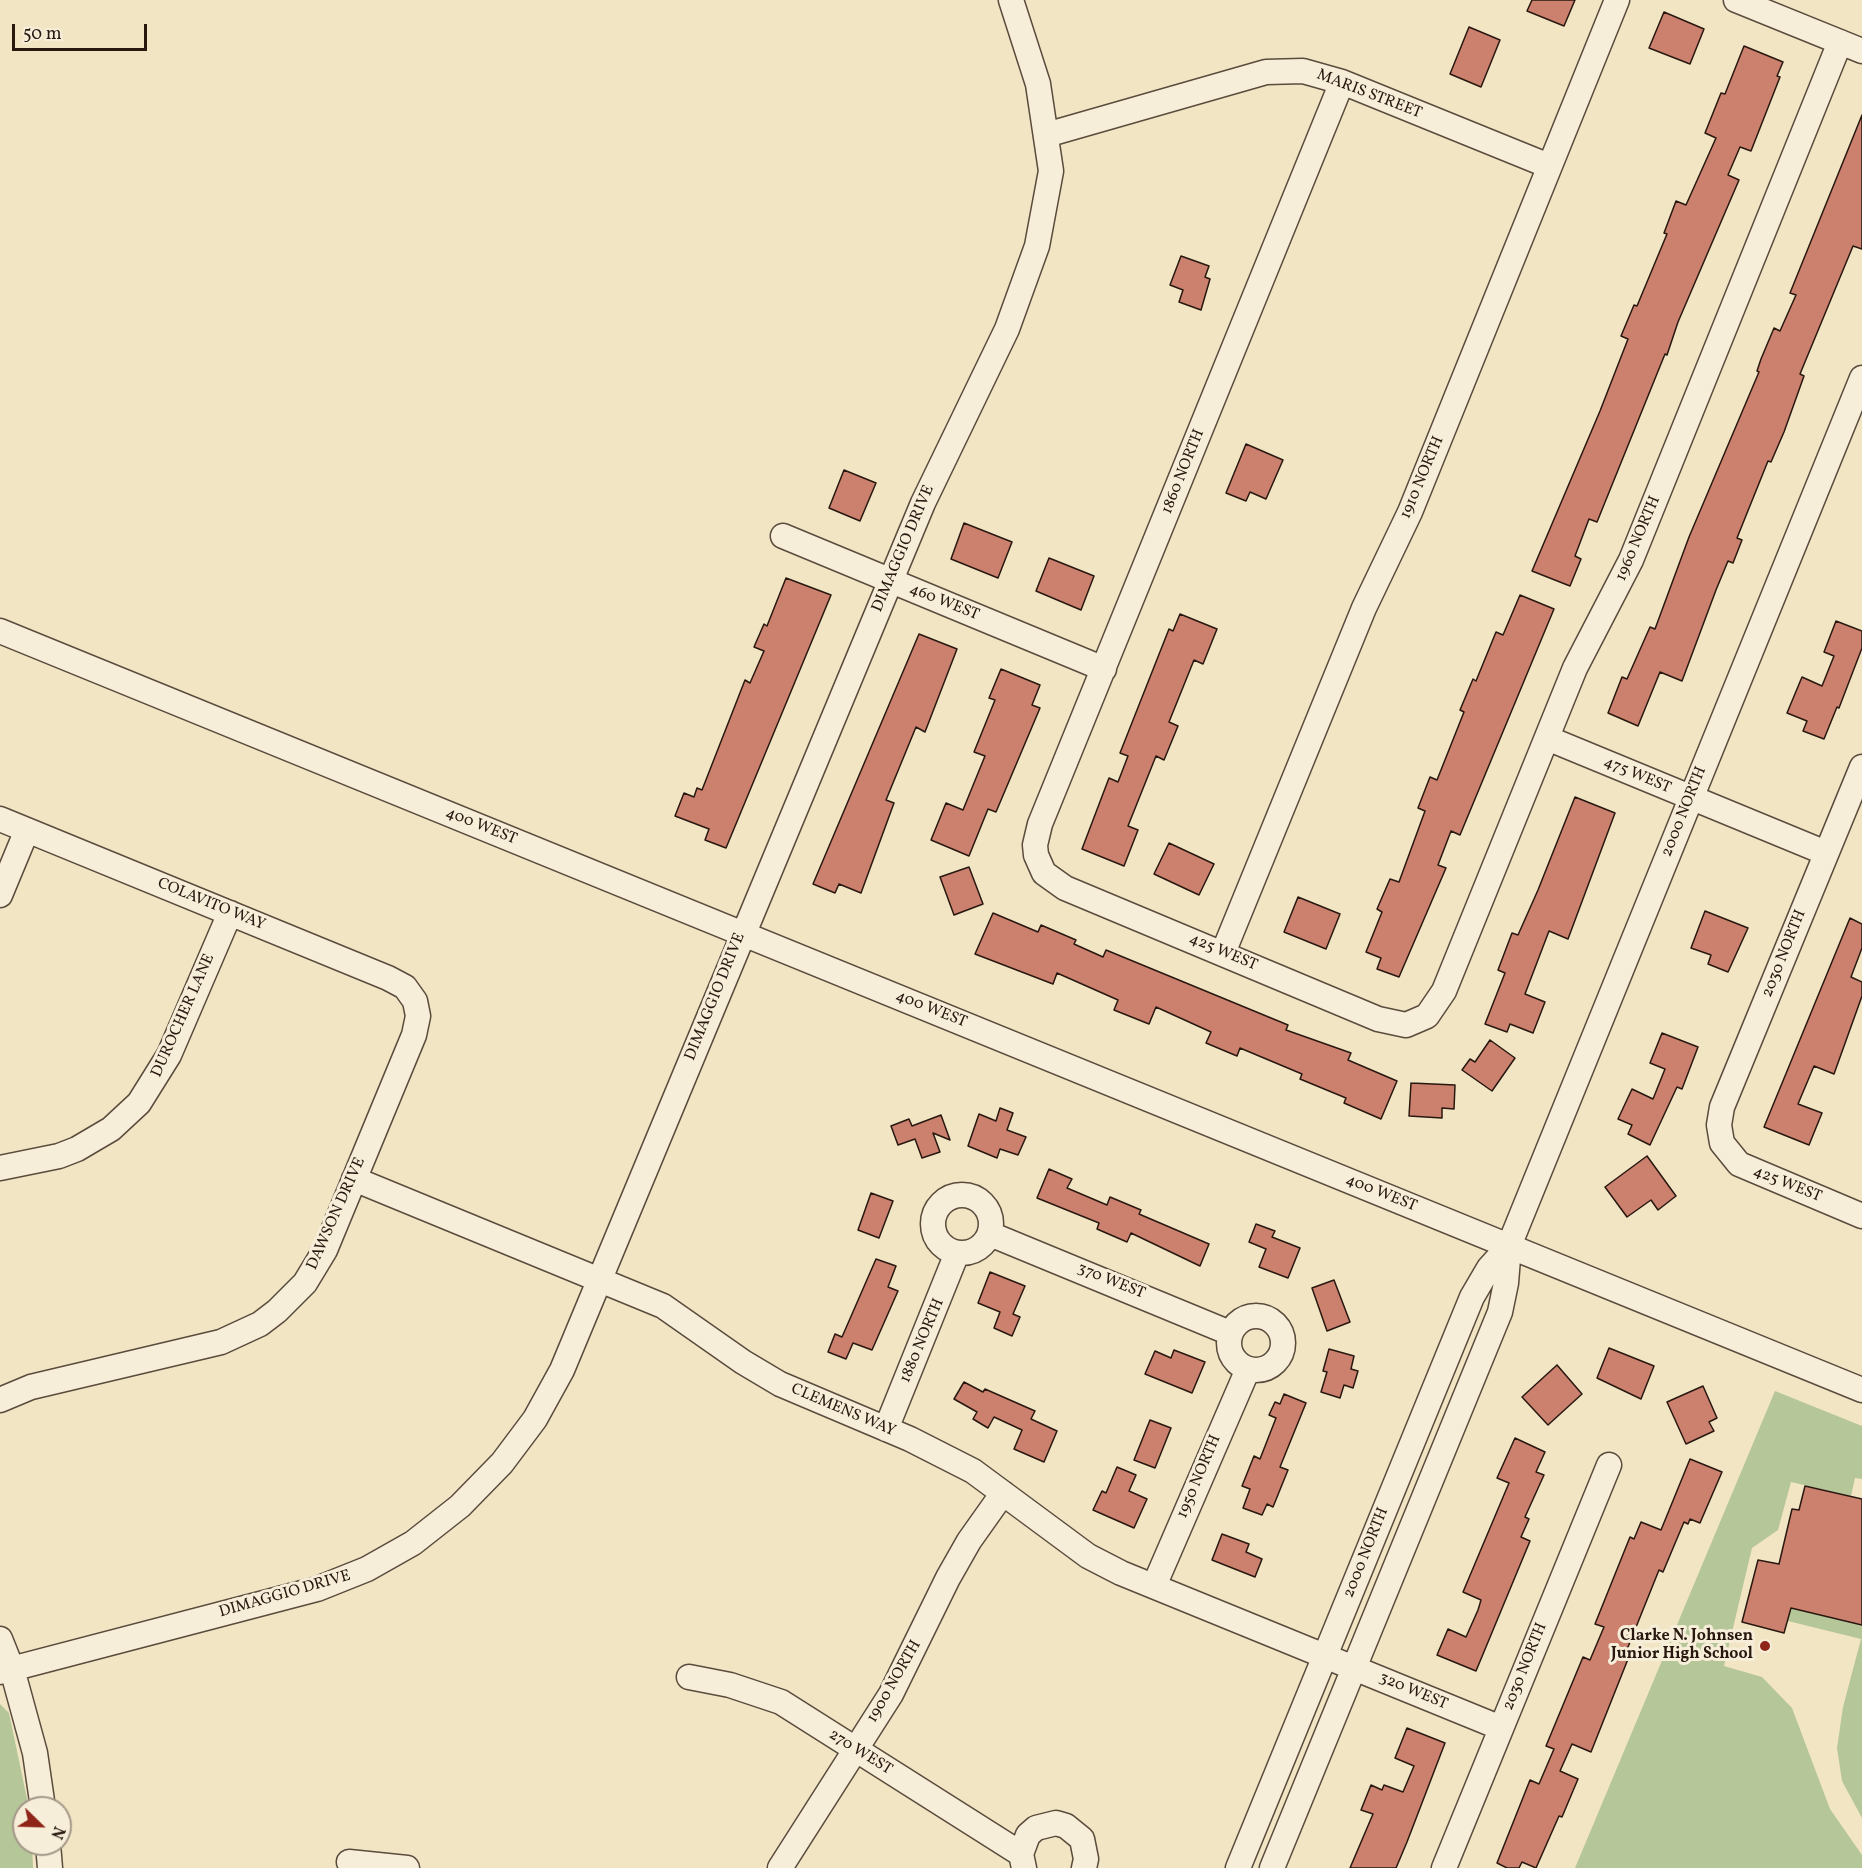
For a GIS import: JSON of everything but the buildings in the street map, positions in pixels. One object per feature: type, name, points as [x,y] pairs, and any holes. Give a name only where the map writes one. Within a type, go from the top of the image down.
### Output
[{"type":"street","name":"DIMAGGIO DRIVE","points":[[6,1670],[317,1589],[367,1569],[413,1543],[482,1485],[519,1441],[562,1370],[890,581],[923,503],[1007,329],[1037,246],[1051,171],[1038,84],[1011,0]]},
{"type":"street","name":"1910 NORTH","points":[[1223,953],[1364,608],[1410,512],[1617,0]]},
{"type":"street","points":[[1736,0],[1851,47]]},
{"type":"street","name":"1960 NORTH","points":[[1416,1022],[1427,1016],[1439,1002],[1575,668],[1631,560],[1851,47]]},
{"type":"street","name":"MARIS STREET","points":[[1046,135],[1266,72],[1303,71],[1342,82],[1549,166]]},
{"type":"street","name":"1860 NORTH","points":[[1039,864],[1035,845],[1040,824],[1342,82]]},
{"type":"street","name":"2000 NORTH","points":[[1272,1868],[1500,1312],[1505,1290],[1509,1246],[1862,378]]},
{"type":"street","name":"460 WEST","points":[[783,536],[1104,669]]},
{"type":"street","name":"400 WEST","points":[[0,631],[1862,1390]]},
{"type":"street","name":"475 WEST","points":[[1547,738],[1826,854]]},
{"type":"street","name":"2030 NORTH","points":[[1722,1143],[1719,1125],[1722,1107],[1862,767]]},
{"type":"street","name":"COLAVITO WAY","points":[[0,819],[388,978],[405,987],[414,1001]]},
{"type":"street","points":[[0,895],[27,830]]},
{"type":"street","name":"425 WEST","points":[[1039,864],[1044,873],[1065,888],[1378,1019],[1406,1025],[1416,1022]]},
{"type":"street","name":"DUROCHER LANE","points":[[0,1168],[59,1156],[77,1149],[111,1129],[139,1103],[169,1055],[230,913]]},
{"type":"street","name":"DAWSON DRIVE","points":[[0,1400],[31,1387],[221,1342],[260,1324],[292,1298],[316,1267],[414,1035],[418,1016],[414,1001]]},
{"type":"street","name":"425 WEST","points":[[1722,1143],[1732,1158],[1747,1169],[1862,1216]]},
{"type":"street","name":"CLEMENS WAY","points":[[354,1179],[663,1306],[743,1362],[780,1383],[886,1429],[973,1471],[1088,1556],[1154,1586],[1325,1655]]},
{"type":"street","points":[[955,1195],[971,1195],[984,1204],[991,1218],[990,1234],[980,1247],[973,1251],[957,1253],[943,1246],[938,1240],[933,1225],[936,1210],[947,1198],[955,1195]]},
{"type":"street","name":"370 WEST","points":[[990,1234],[1230,1333]]},
{"type":"street","name":"2000 NORTH","points":[[1238,1868],[1472,1297],[1488,1268],[1509,1246]]},
{"type":"street","name":"1880 NORTH","points":[[886,1429],[957,1253]]},
{"type":"street","points":[[1252,1316],[1267,1318],[1281,1334],[1282,1349],[1275,1362],[1263,1369],[1248,1369],[1241,1366],[1231,1355],[1230,1333],[1239,1322],[1252,1316]]},
{"type":"street","name":"1950 NORTH","points":[[1154,1586],[1248,1369]]},
{"type":"street","name":"2030 NORTH","points":[[1444,1868],[1609,1465]]},
{"type":"street","name":"1900 NORTH","points":[[780,1868],[901,1675],[948,1578],[969,1541],[1003,1494]]},
{"type":"street","points":[[0,1639],[6,1670],[35,1753],[41,1796]]},
{"type":"street","name":"320 WEST","points":[[1325,1655],[1501,1728]]},
{"type":"street","name":"270 WEST","points":[[689,1677],[730,1685],[781,1702],[1022,1861]]},
{"type":"street","points":[[1022,1861],[1029,1835],[1036,1828],[1056,1823],[1075,1831],[1082,1839],[1086,1859],[1084,1868]]},
{"type":"street","points":[[349,1862],[406,1868]]},
{"type":"green space","name":"Clarke N. Johnsen Junior High School","points":[[1775,1391],[1862,1426],[1862,1479],[1855,1478],[1851,1496],[1791,1482],[1778,1530],[1752,1548],[1724,1666],[1762,1677],[1792,1708],[1830,1809],[1862,1855],[1862,1868],[1575,1868]]},
{"type":"green space","points":[[1791,1608],[1862,1625],[1862,1818],[1842,1781],[1837,1748],[1843,1707],[1861,1639],[1788,1621]]},
{"type":"green space","points":[[0,1704],[9,1713],[26,1796],[12,1796],[12,1856],[32,1856],[33,1868],[0,1868]]},
{"type":"place","name":"Clarke N. Johnsen Junior High School","points":[[1765,1646]]}]
